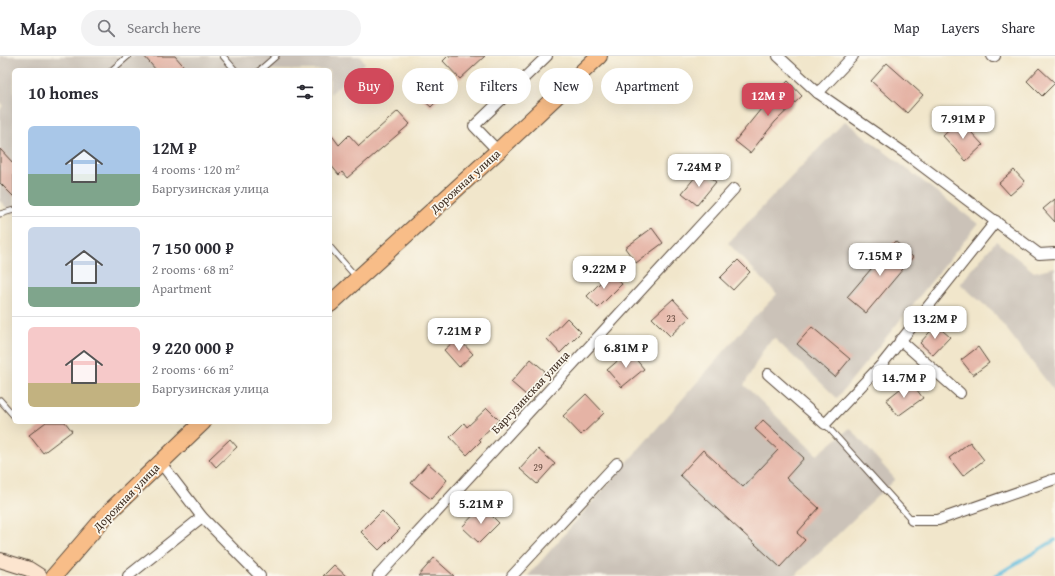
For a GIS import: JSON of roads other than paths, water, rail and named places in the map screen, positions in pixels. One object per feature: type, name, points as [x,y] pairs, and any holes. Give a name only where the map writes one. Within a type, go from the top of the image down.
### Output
[{"type":"main road","name":"Дорожная улица","points":[[332,302],[498,151],[599,56]]},
{"type":"main road","name":"Дорожная улица","points":[[54,576],[110,511],[201,424]]},
{"type":"street","points":[[498,151],[474,126],[547,56]]},
{"type":"street","points":[[778,56],[818,93],[906,154],[1039,254],[1055,253]]},
{"type":"street","points":[[818,93],[853,56]]},
{"type":"street","name":"Баргузинская улица","points":[[378,576],[734,189]]},
{"type":"street","points":[[768,374],[825,424],[883,362],[996,221]]},
{"type":"street","points":[[900,340],[960,393]]},
{"type":"street","points":[[160,462],[202,517],[260,576]]},
{"type":"street","points":[[512,576],[618,463]]},
{"type":"street","points":[[912,520],[938,520],[1055,479]]},
{"type":"street","points":[[128,576],[202,517]]},
{"type":"street","points":[[0,560],[29,569],[40,576]]},
{"type":"lane","points":[[114,68],[128,56]]},
{"type":"lane","points":[[223,56],[233,68]]},
{"type":"lane","points":[[262,68],[276,56]]},
{"type":"lane","points":[[0,214],[12,211]]},
{"type":"lane","points":[[332,249],[358,278]]},
{"type":"lane","points":[[0,400],[12,414]]},
{"type":"lane","points":[[825,424],[912,520]]},
{"type":"waterway","points":[[995,576],[1055,540]]}]
